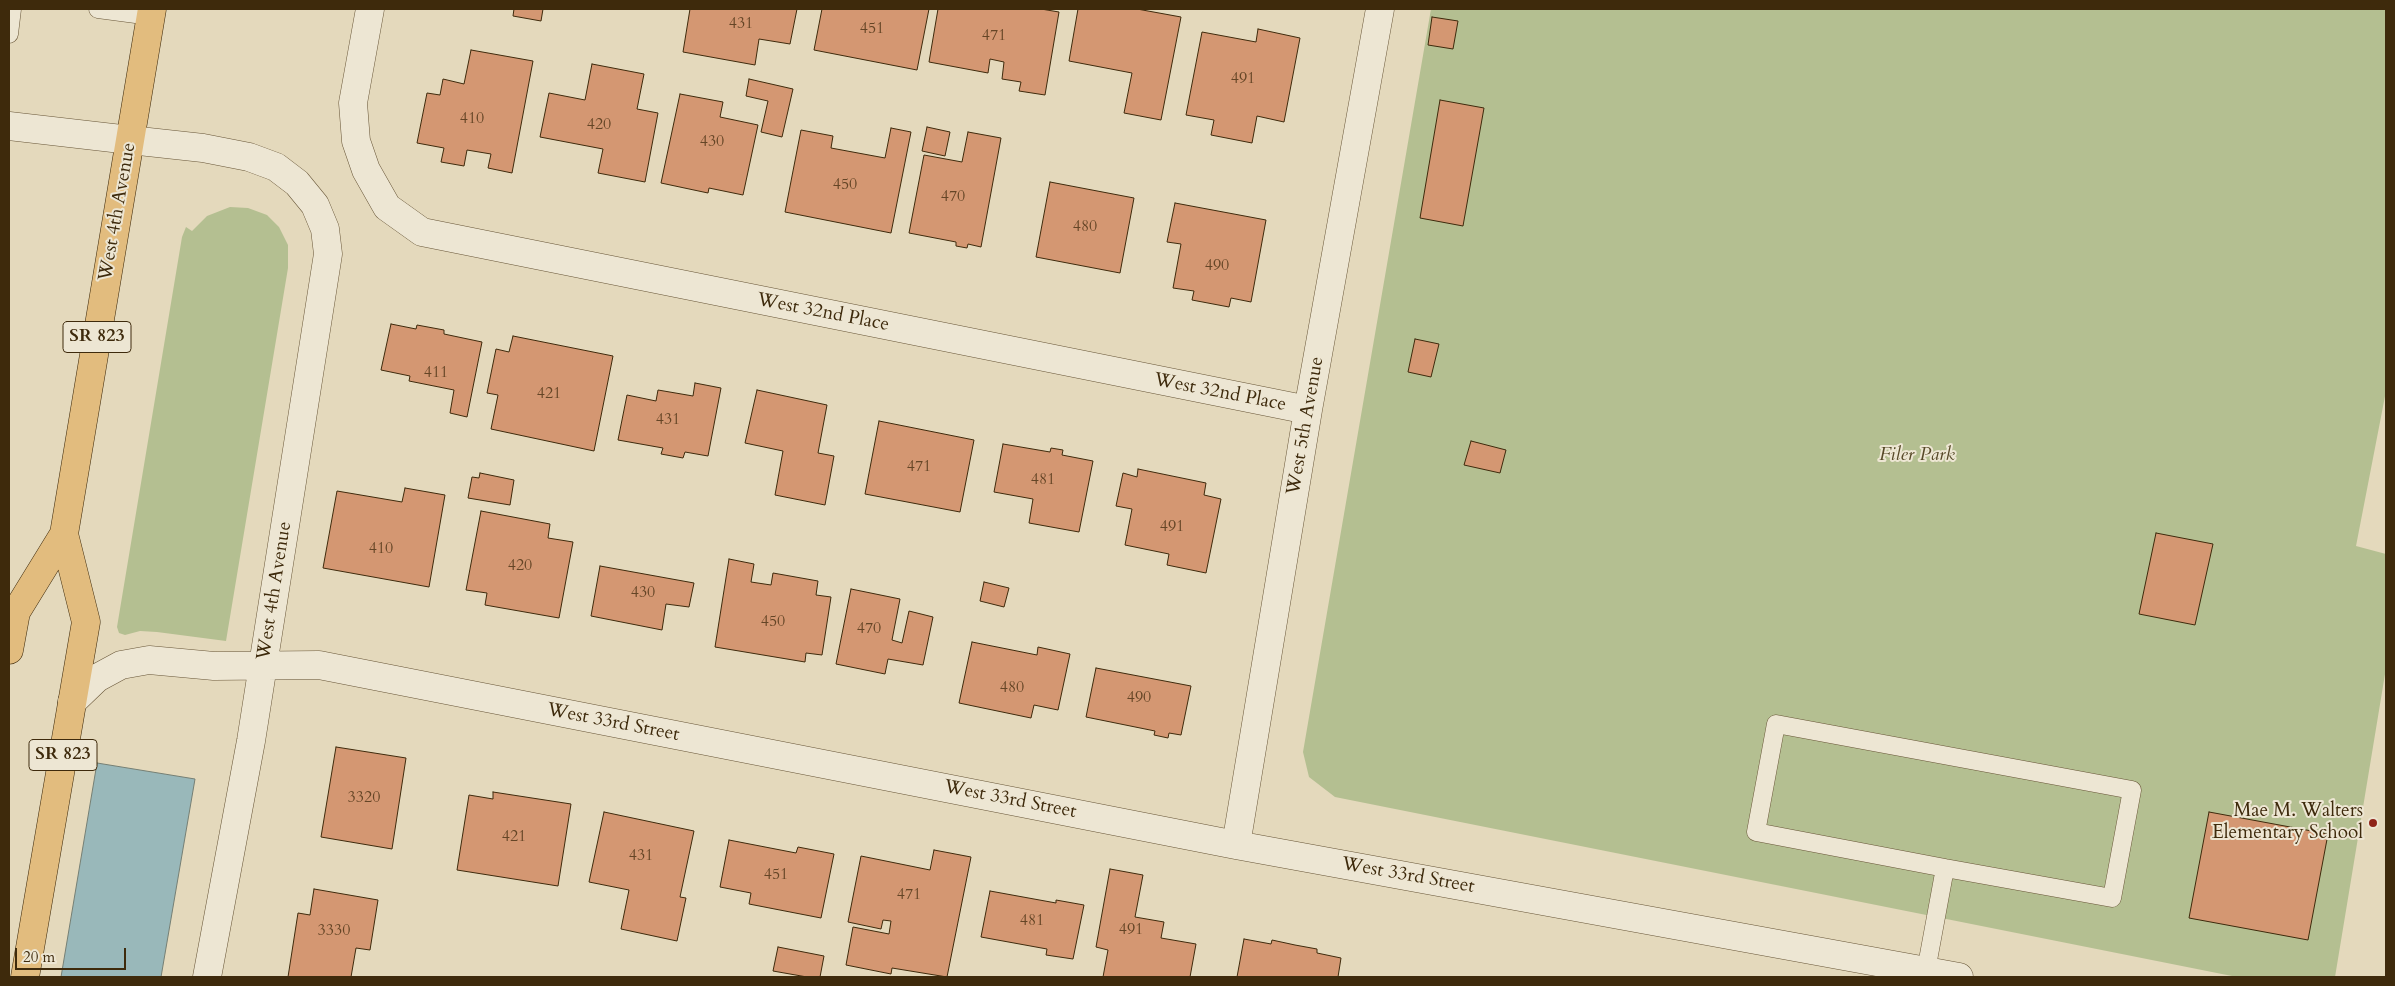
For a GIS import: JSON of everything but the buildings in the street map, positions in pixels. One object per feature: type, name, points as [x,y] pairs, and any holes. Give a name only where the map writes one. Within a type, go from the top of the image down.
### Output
[{"type":"main road","name":"West 4th Avenue","points":[[9,650],[16,612],[64,534],[151,13]]},
{"type":"main road","name":"West 4th Avenue","points":[[26,977],[86,622],[64,534]]},
{"type":"street","name":"West 32nd Place","points":[[370,9],[353,103],[356,141],[366,170],[387,208],[422,232],[1308,410]]},
{"type":"street","name":"West 5th Avenue","points":[[1236,844],[1308,410],[1380,9]]},
{"type":"street","name":"West 4th Avenue","points":[[9,126],[203,148],[249,157],[276,167],[297,183],[315,205],[325,229],[328,254],[263,665],[207,977]]},
{"type":"street","name":"West 33rd Street","points":[[72,702],[97,678],[121,665],[149,660],[214,666],[319,665],[1236,844],[1959,977]]},
{"type":"lane","points":[[9,34],[12,9]]},
{"type":"lane","points":[[98,9],[151,13]]},
{"type":"lane","points":[[1776,724],[2132,790],[2112,898],[1945,868],[1756,832],[1776,724]]},
{"type":"lane","points":[[1926,971],[1945,868]]},
{"type":"green space","name":"Filer Park","points":[[1431,9],[2386,9],[2386,391],[2356,546],[2386,554],[2386,668],[2335,977],[2237,977],[1335,797],[1309,777],[1303,752]]},
{"type":"green space","points":[[230,207],[248,208],[267,215],[279,227],[288,245],[288,268],[226,641],[157,632],[140,631],[125,635],[119,633],[117,627],[182,237],[186,227],[192,231],[207,216]]},
{"type":"water","points":[[97,763],[195,779],[161,977],[61,977]]},
{"type":"place","name":"Mae M. Walters Elementary School","points":[[2373,823]]}]
